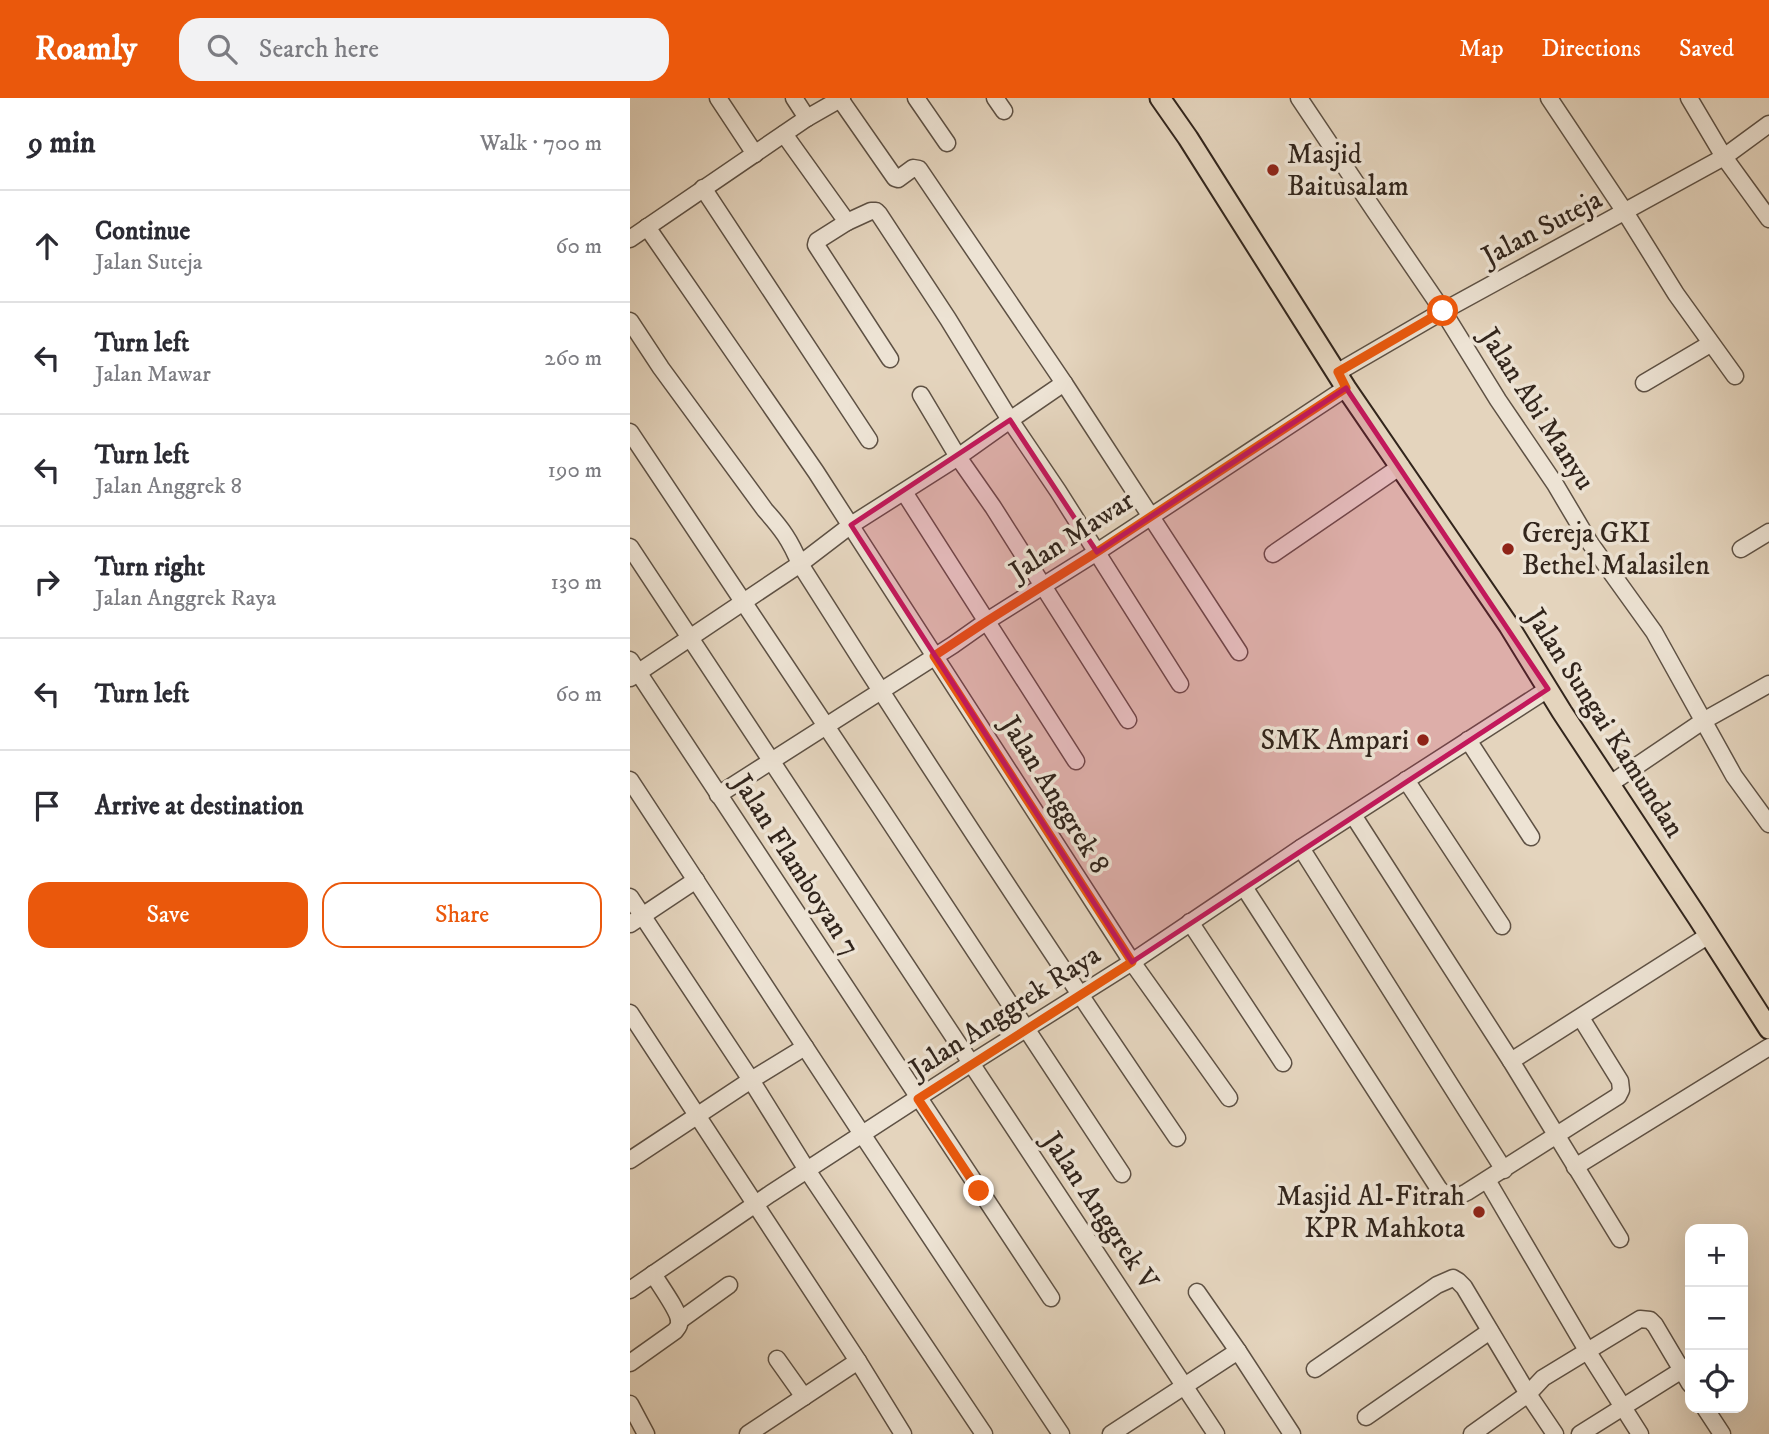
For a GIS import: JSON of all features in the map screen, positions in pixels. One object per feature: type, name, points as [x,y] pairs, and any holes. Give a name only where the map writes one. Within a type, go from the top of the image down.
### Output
[{"type":"main road","name":"Jalan Sungai Kamundan","points":[[1160,98],[1342,380],[1509,626],[1769,1029]]},
{"type":"street","points":[[718,98],[755,154]]},
{"type":"street","points":[[794,98],[807,118]]},
{"type":"street","points":[[916,98],[947,143]]},
{"type":"street","name":"Jalan Abi Manyu","points":[[1299,98],[1443,311],[1590,543],[1654,632],[1734,776],[1769,824]]},
{"type":"street","points":[[1549,98],[1676,294],[1735,376]]},
{"type":"street","points":[[1689,98],[1724,157],[1769,219]]},
{"type":"street","points":[[630,239],[807,118],[841,99],[895,178],[913,168],[919,169],[1064,383],[1239,652]]},
{"type":"street","name":"Jalan Suteja","points":[[1342,380],[1443,311],[1724,157],[1769,124]]},
{"type":"street","points":[[785,134],[847,222]]},
{"type":"street","points":[[703,188],[869,440]]},
{"type":"street","points":[[890,359],[816,245],[847,222],[871,211],[876,211],[947,319],[1180,684]]},
{"type":"street","name":"Jalan Anggrek 8","points":[[647,227],[809,461],[1132,962],[1229,1098]]},
{"type":"street","points":[[630,321],[765,510],[782,528],[800,564],[880,691],[1079,995],[1177,1138]]},
{"type":"street","points":[[1644,383],[1710,344]]},
{"type":"street","name":"Jalan Mawar","points":[[718,795],[1152,516],[1342,380]]},
{"type":"street","points":[[633,670],[691,638],[851,526],[958,457],[1064,383]]},
{"type":"street","points":[[921,395],[1128,720]]},
{"type":"street","points":[[630,432],[1122,1174]]},
{"type":"street","points":[[1273,554],[1401,466]]},
{"type":"street","points":[[904,492],[1076,761]]},
{"type":"street","points":[[1741,549],[1769,532]]},
{"type":"street","name":"Jalan Anggrek V","points":[[630,547],[1216,1434]]},
{"type":"street","name":"Jalan Flamboyan 7","points":[[633,670],[1051,1298]]},
{"type":"street","points":[[1610,784],[1703,721],[1769,684]]},
{"type":"street","name":"Jalan Anggrek Raya","points":[[630,1290],[807,1170],[1132,962],[1301,848],[1548,689]]},
{"type":"street","points":[[1468,740],[1531,837]]},
{"type":"street","points":[[630,780],[1061,1434]]},
{"type":"street","points":[[1406,780],[1502,926]]},
{"type":"street","points":[[1353,815],[1511,1061],[1620,1239]]},
{"type":"street","points":[[1301,848],[1504,1170]]},
{"type":"street","points":[[636,920],[696,880]]},
{"type":"street","points":[[1244,887],[1446,1196],[1456,1198],[1488,1180],[1618,1096],[1621,1090],[1620,1081],[1581,1018]]},
{"type":"street","points":[[630,897],[636,920],[751,1080],[807,1170],[984,1434]]},
{"type":"street","points":[[1190,922],[1283,1063]]},
{"type":"street","points":[[1511,1061],[1709,935]]},
{"type":"street","points":[[630,1013],[903,1434]]},
{"type":"street","points":[[630,1160],[805,1047]]},
{"type":"street","points":[[1575,1167],[1769,1047]]},
{"type":"street","points":[[1488,1180],[1588,1352],[1640,1434]]},
{"type":"street","points":[[653,1274],[679,1321]]},
{"type":"street","points":[[1315,1369],[1437,1285],[1453,1278],[1464,1287],[1555,1434]]},
{"type":"street","points":[[630,1363],[676,1331],[679,1321],[729,1285]]},
{"type":"street","points":[[1197,1292],[1292,1434]]},
{"type":"street","points":[[1472,1434],[1528,1394],[1543,1378],[1640,1319],[1650,1320],[1655,1325],[1685,1369]]},
{"type":"street","points":[[1366,1418],[1490,1331]]},
{"type":"street","points":[[1111,1434],[1136,1427],[1185,1386],[1238,1352]]},
{"type":"street","points":[[777,1359],[804,1397]]},
{"type":"street","points":[[754,1432],[858,1361]]},
{"type":"street","points":[[1580,1434],[1623,1406],[1685,1375]]},
{"type":"street","points":[[630,1404],[646,1434]]},
{"type":"street","points":[[1707,1413],[1714,1431]]},
{"type":"highlighted area","points":[[1346,388],[1548,689],[1132,962],[851,525],[1010,420],[1097,552]]},
{"type":"place","name":"Masjid Baitusalam","points":[[1273,170]]},
{"type":"place","name":"Gereja GKI Bethel Malasilen","points":[[1508,549]]},
{"type":"place","name":"SMK Ampari","points":[[1423,740]]},
{"type":"place","name":"Masjid Al-Fitrah KPR Mahkota","points":[[1479,1212]]},
{"type":"route","points":[[979,1191],[918,1099],[1132,962],[934,656],[1346,388],[1338,372],[1443,311]]}]
